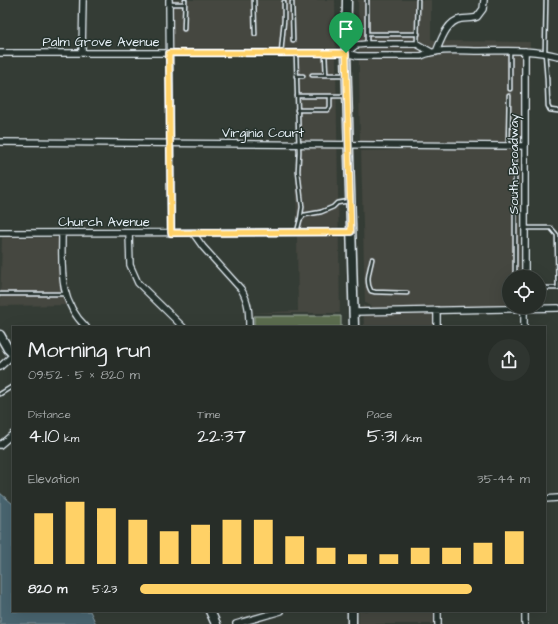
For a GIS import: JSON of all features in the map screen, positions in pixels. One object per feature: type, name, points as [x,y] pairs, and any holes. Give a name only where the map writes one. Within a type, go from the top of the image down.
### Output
[{"type":"main road","points":[[347,0],[346,53],[354,326]]},
{"type":"main road","points":[[0,337],[12,353]]},
{"type":"main road","points":[[210,612],[216,624]]},
{"type":"main road","points":[[352,612],[352,624]]},
{"type":"street","points":[[82,0],[82,52]]},
{"type":"street","points":[[346,53],[356,45],[367,44],[417,44],[433,52],[452,23],[460,19],[477,17],[483,8],[484,0]]},
{"type":"street","points":[[169,2],[171,233]]},
{"type":"street","name":"Palm Grove Avenue","points":[[0,53],[346,53],[357,56],[421,56],[433,52],[525,51],[545,52],[558,56]]},
{"type":"street","name":"South Broadway","points":[[525,51],[525,270]]},
{"type":"street","name":"Virginia Court","points":[[0,142],[525,146]]},
{"type":"street","name":"Church Avenue","points":[[0,233],[351,232]]},
{"type":"street","points":[[62,233],[62,277],[65,294],[72,311],[85,326]]},
{"type":"street","points":[[129,233],[130,265],[138,283],[182,326]]},
{"type":"street","points":[[192,233],[245,295],[248,306],[249,326]]},
{"type":"street","points":[[546,308],[558,308]]},
{"type":"street","points":[[354,312],[502,309]]},
{"type":"street","points":[[436,326],[437,310]]},
{"type":"street","points":[[524,314],[524,326]]},
{"type":"street","points":[[0,366],[12,355]]},
{"type":"street","points":[[0,445],[12,435]]},
{"type":"street","points":[[546,499],[558,498]]},
{"type":"street","points":[[236,624],[278,612]]},
{"type":"street","points":[[438,612],[438,624]]},
{"type":"street","points":[[525,612],[525,624]]},
{"type":"lane","points":[[184,29],[185,0]]},
{"type":"lane","points":[[254,0],[255,34]]},
{"type":"lane","points":[[367,0],[367,44]]},
{"type":"lane","points":[[417,44],[418,0]]},
{"type":"lane","points":[[546,0],[545,52],[548,106],[550,110],[558,111]]},
{"type":"lane","points":[[169,2],[184,4]]},
{"type":"lane","points":[[280,53],[284,20],[284,2]]},
{"type":"lane","points":[[292,2],[293,40]]},
{"type":"lane","points":[[367,34],[418,34]]},
{"type":"lane","points":[[510,51],[510,89]]},
{"type":"lane","points":[[296,53],[298,171],[302,207],[297,233]]},
{"type":"lane","points":[[325,53],[326,75]]},
{"type":"lane","points":[[312,75],[347,75]]},
{"type":"lane","points":[[296,76],[303,76]]},
{"type":"lane","points":[[297,96],[347,96]]},
{"type":"lane","points":[[297,110],[328,110],[330,107],[330,96]]},
{"type":"lane","points":[[508,146],[509,96]]},
{"type":"lane","points":[[515,146],[515,270]]},
{"type":"lane","points":[[300,220],[304,215],[321,212],[337,203],[350,201]]},
{"type":"lane","points":[[526,228],[551,228],[555,231],[558,241],[558,288],[546,288]]},
{"type":"lane","points":[[372,259],[368,276],[368,285],[371,291],[407,293]]},
{"type":"lane","points":[[0,294],[65,294]]},
{"type":"lane","points":[[0,394],[12,387]]},
{"type":"shaded area","points":[[171,0],[335,0],[340,313],[253,313],[252,316],[251,313],[298,311],[296,55],[172,55]]},
{"type":"shaded area","points":[[358,0],[431,0],[431,39],[438,41],[530,42],[528,270],[522,270],[522,147],[519,144],[360,148]]},
{"type":"shaded area","points":[[519,147],[520,270],[502,270],[502,306],[373,308],[365,303],[361,151]]},
{"type":"shaded area","points":[[2,237],[63,238],[66,273],[73,305],[0,306]]},
{"type":"shaded area","points":[[363,305],[371,310],[439,309],[439,326],[364,326]]},
{"type":"shaded area","points":[[359,612],[441,612],[441,624],[359,624]]},
{"type":"green space","points":[[254,316],[341,316],[341,326],[254,326]]},
{"type":"water","points":[[0,493],[12,503],[12,612],[90,612],[96,624],[0,624]]},
{"type":"route","points":[[169,53],[346,53],[351,232],[171,233],[169,53]]}]
